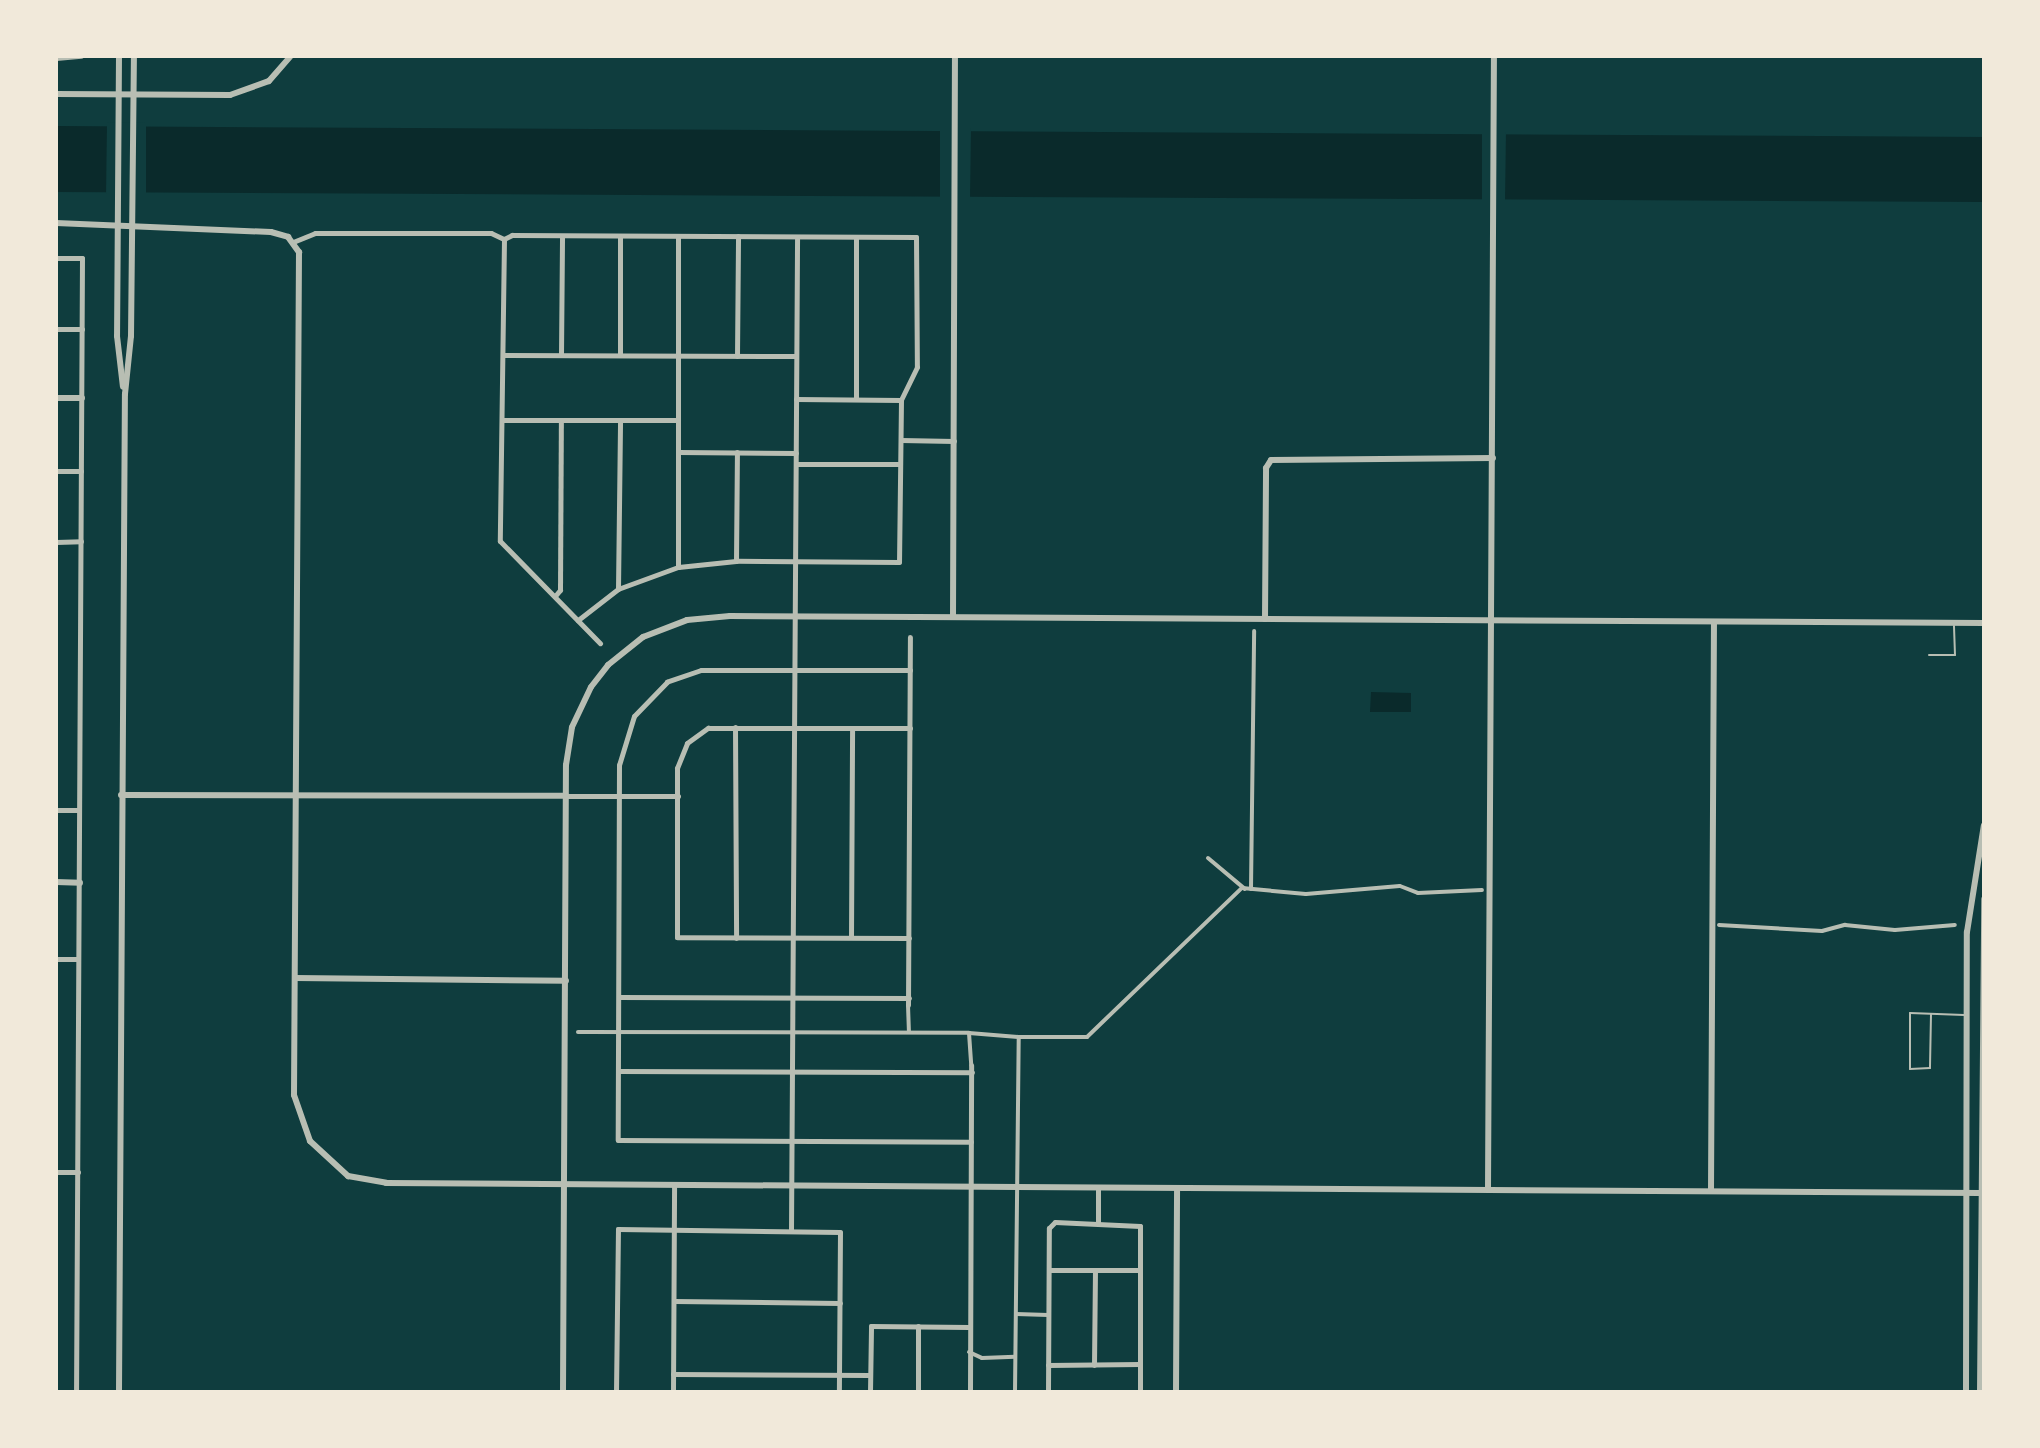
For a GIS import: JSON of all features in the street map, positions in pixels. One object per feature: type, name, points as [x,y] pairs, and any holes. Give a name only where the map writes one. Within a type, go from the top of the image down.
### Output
[{"type":"street","points":[[56,58],[81,56]]},
{"type":"street","points":[[119,56],[117,336],[125,394]]},
{"type":"street","points":[[119,1392],[125,394],[131,336],[134,56]]},
{"type":"street","points":[[56,94],[230,95],[269,81],[291,56]]},
{"type":"street","points":[[953,616],[955,56]]},
{"type":"street","points":[[1488,1190],[1494,56]]},
{"type":"street","points":[[56,223],[218,227],[271,232],[293,242],[300,262],[296,1109],[310,1141],[334,1168],[386,1183],[1980,1193]]},
{"type":"street","points":[[293,242],[315,233],[491,233],[504,239],[562,236],[916,237],[917,367],[901,400],[899,562],[736,561],[678,567],[618,589],[578,620]]},
{"type":"street","points":[[561,355],[562,236]]},
{"type":"street","points":[[620,236],[620,355]]},
{"type":"street","points":[[678,236],[678,567]]},
{"type":"street","points":[[737,356],[738,236]]},
{"type":"street","points":[[791,1231],[797,237]]},
{"type":"street","points":[[856,237],[856,399]]},
{"type":"street","points":[[504,239],[500,541],[600,643]]},
{"type":"street","points":[[56,258],[82,258],[76,1392]]},
{"type":"street","points":[[56,329],[82,329]]},
{"type":"street","points":[[503,355],[796,356]]},
{"type":"street","points":[[56,398],[82,398]]},
{"type":"street","points":[[796,399],[901,400]]},
{"type":"street","points":[[502,420],[678,420]]},
{"type":"street","points":[[555,596],[560,590],[561,420]]},
{"type":"street","points":[[618,589],[620,420]]},
{"type":"street","points":[[901,440],[954,441]]},
{"type":"street","points":[[678,452],[796,453]]},
{"type":"street","points":[[736,561],[737,452]]},
{"type":"street","points":[[1265,619],[1266,468],[1271,460],[1493,458]]},
{"type":"street","points":[[796,464],[900,464]]},
{"type":"street","points":[[56,471],[81,471]]},
{"type":"street","points":[[56,542],[81,541]]},
{"type":"street","points":[[563,1392],[568,743],[577,713],[598,676],[630,646],[687,620],[796,616],[1984,623]]},
{"type":"street","points":[[1711,1191],[1714,622]]},
{"type":"street","points":[[1248,889],[1254,631]]},
{"type":"street","points":[[909,1031],[910,637]]},
{"type":"street","points":[[910,670],[709,668],[667,682],[639,708],[626,731],[619,765],[618,1140],[971,1142]]},
{"type":"street","points":[[735,727],[736,938]]},
{"type":"street","points":[[909,938],[677,937],[679,757],[687,743],[708,728],[910,728]]},
{"type":"street","points":[[851,937],[852,728]]},
{"type":"street","points":[[121,795],[678,796]]},
{"type":"street","points":[[56,810],[79,810]]},
{"type":"street","points":[[1966,1392],[1967,932],[1984,825]]},
{"type":"street","points":[[1208,858],[1248,889],[1306,894],[1375,892],[1400,886],[1418,893],[1482,890]]},
{"type":"street","points":[[56,882],[80,883]]},
{"type":"street","points":[[578,1032],[909,1031],[1087,1037],[1153,978],[1185,939],[1248,889]]},
{"type":"street","points":[[1980,1392],[1984,899]]},
{"type":"street","points":[[1719,925],[1822,931],[1845,925],[1895,930],[1955,925]]},
{"type":"street","points":[[56,959],[78,959]]},
{"type":"street","points":[[295,978],[566,981]]},
{"type":"street","points":[[619,997],[909,998]]},
{"type":"street","points":[[969,1033],[972,1072],[970,1392]]},
{"type":"street","points":[[1015,1392],[1019,1037]]},
{"type":"street","points":[[618,1071],[972,1072]]},
{"type":"street","points":[[56,1172],[78,1172]]},
{"type":"street","points":[[673,1392],[674,1185]]},
{"type":"street","points":[[1098,1188],[1098,1222]]},
{"type":"street","points":[[1176,1392],[1177,1188]]},
{"type":"street","points":[[1048,1392],[1049,1228],[1055,1222],[1098,1222],[1140,1226],[1140,1392]]},
{"type":"street","points":[[616,1392],[618,1229],[840,1232],[839,1392]]},
{"type":"street","points":[[1049,1270],[1140,1270]]},
{"type":"street","points":[[1094,1365],[1095,1270]]},
{"type":"street","points":[[674,1301],[840,1303]]},
{"type":"street","points":[[1016,1314],[1048,1315]]},
{"type":"street","points":[[870,1392],[871,1326],[969,1327]]},
{"type":"street","points":[[918,1326],[918,1392]]},
{"type":"street","points":[[969,1352],[982,1358],[1015,1357]]},
{"type":"street","points":[[1048,1365],[1140,1364]]},
{"type":"street","points":[[673,1374],[870,1375]]},
{"type":"lane","points":[[1929,655],[1955,655],[1954,622]]},
{"type":"lane","points":[[1931,1014],[1930,1068],[1910,1069],[1910,1013],[1966,1015]]},
{"type":"water","points":[[56,126],[1984,137],[1984,202],[56,192]]},
{"type":"water","points":[[1371,692],[1411,693],[1411,712],[1370,712]]},
{"type":"pier","points":[[107,122],[146,123],[146,196],[106,196]]},
{"type":"pier","points":[[940,126],[971,126],[970,200],[940,200]]},
{"type":"pier","points":[[1482,130],[1506,130],[1505,203],[1482,203]]}]
